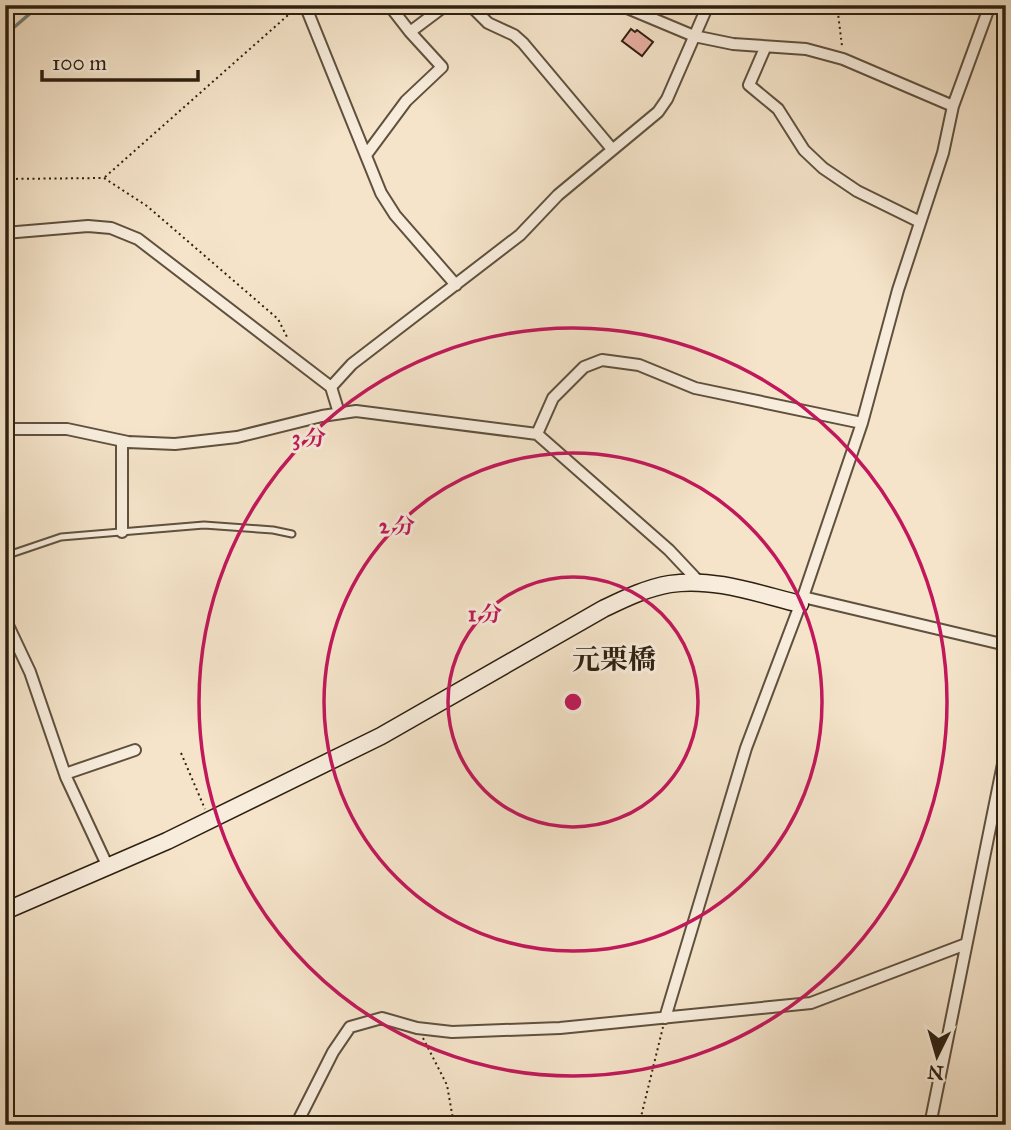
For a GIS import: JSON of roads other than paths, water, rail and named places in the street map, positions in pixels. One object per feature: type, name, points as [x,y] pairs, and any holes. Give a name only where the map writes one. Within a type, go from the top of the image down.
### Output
[{"type":"street","points":[[302,5],[381,193],[395,215],[456,285]]},
{"type":"street","points":[[366,155],[406,101],[442,67],[388,5]]},
{"type":"street","points":[[410,32],[446,5]]},
{"type":"street","points":[[470,5],[488,23],[514,35],[523,43],[612,149]]},
{"type":"street","points":[[620,5],[694,36],[765,48],[806,49],[843,59],[953,106]]},
{"type":"street","points":[[331,387],[352,364],[520,235],[558,195],[658,113],[667,99],[708,5]]},
{"type":"street","points":[[665,1018],[746,748],[862,423],[898,290],[943,153],[953,106],[990,5]]},
{"type":"street","points":[[765,48],[749,85],[778,109],[804,150],[823,168],[857,191],[920,222]]},
{"type":"street","points":[[5,233],[88,226],[111,228],[138,239],[331,387],[339,413]]},
{"type":"street","points":[[537,434],[553,398],[584,367],[602,360],[639,365],[695,388],[862,423]]},
{"type":"street","points":[[5,429],[67,429],[122,440],[175,444],[237,437],[356,411],[537,434],[669,550],[701,584]]},
{"type":"street","points":[[122,440],[122,532]]},
{"type":"street","points":[[5,911],[210,819],[410,720],[603,609],[649,589],[672,584],[725,586],[1006,645]]},
{"type":"street","points":[[5,619],[30,672],[65,774],[108,867]]},
{"type":"street","points":[[930,1125],[1006,749]]},
{"type":"street","points":[[65,774],[135,750]]},
{"type":"street","points":[[296,1125],[333,1052],[350,1027],[382,1018],[417,1028],[452,1032],[560,1028],[811,1003],[966,944]]},
{"type":"lane","points":[[5,556],[61,537],[204,525],[292,534]]},
{"type":"waterway","points":[[5,35],[40,5]]},
{"type":"district","name":"元栗橋","points":[[614,659]]}]
